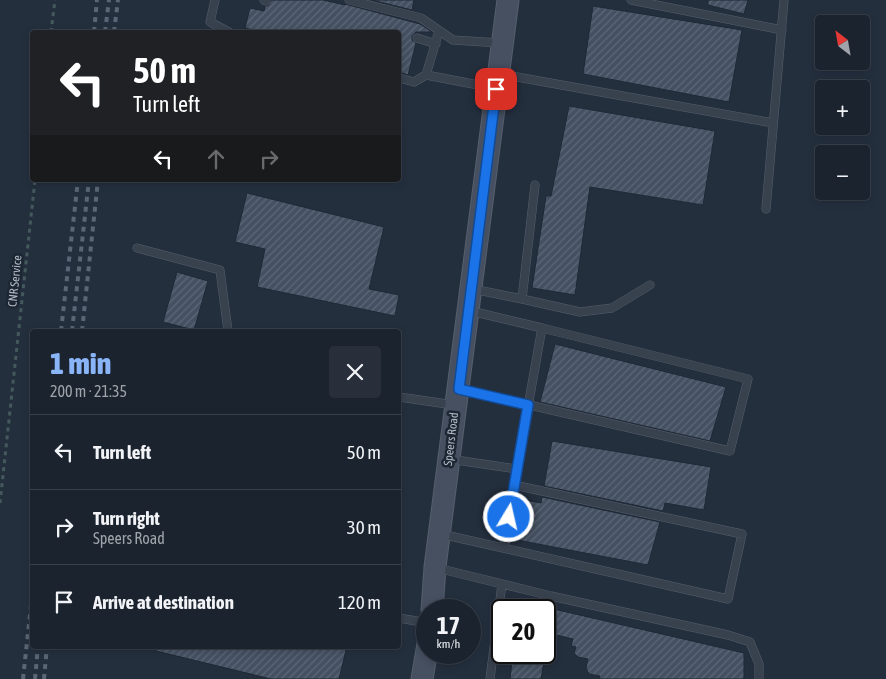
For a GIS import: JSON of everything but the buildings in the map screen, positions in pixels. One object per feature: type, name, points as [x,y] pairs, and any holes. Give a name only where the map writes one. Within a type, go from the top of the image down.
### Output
[{"type":"main road","name":"Speers Road","points":[[433,599],[439,534],[508,0]]},
{"type":"main road","points":[[422,679],[425,664]]},
{"type":"lane","points":[[216,0],[210,22],[225,30]]},
{"type":"lane","points":[[349,0],[421,18],[453,40],[502,43]]},
{"type":"lane","points":[[631,0],[782,30]]},
{"type":"lane","points":[[766,209],[784,0]]},
{"type":"lane","points":[[426,75],[439,31]]},
{"type":"lane","points":[[417,38],[436,44]]},
{"type":"lane","points":[[401,79],[414,82],[426,75],[497,81],[773,123]]},
{"type":"lane","points":[[522,299],[535,185]]},
{"type":"lane","points":[[137,248],[220,270],[228,329]]},
{"type":"lane","points":[[471,288],[580,312],[612,308],[650,285]]},
{"type":"lane","points":[[401,397],[457,397],[528,405],[730,451],[748,379],[468,311]]},
{"type":"lane","points":[[504,548],[542,328]]},
{"type":"lane","points":[[449,459],[517,469]]},
{"type":"lane","points":[[439,534],[728,599],[742,534],[514,485]]},
{"type":"lane","points":[[435,568],[728,635],[750,642],[760,664],[759,679]]},
{"type":"lane","points":[[490,679],[502,584]]},
{"type":"lane","points":[[401,618],[416,621]]},
{"type":"path","points":[[51,30],[55,0]]},
{"type":"path","name":"CNR Service","points":[[0,503],[35,182]]},
{"type":"railway","points":[[94,30],[97,0]]},
{"type":"railway","points":[[105,30],[109,0]]},
{"type":"railway","points":[[114,30],[118,0]]},
{"type":"railway","points":[[61,329],[78,182]]},
{"type":"railway","points":[[72,329],[89,182]]},
{"type":"railway","points":[[82,329],[98,182]]},
{"type":"railway","points":[[23,679],[30,614]]},
{"type":"railway","points":[[35,679],[38,649]]},
{"type":"railway","points":[[44,679],[47,649]]},
{"type":"route","points":[[496,89],[459,389],[528,405],[509,517]]}]
